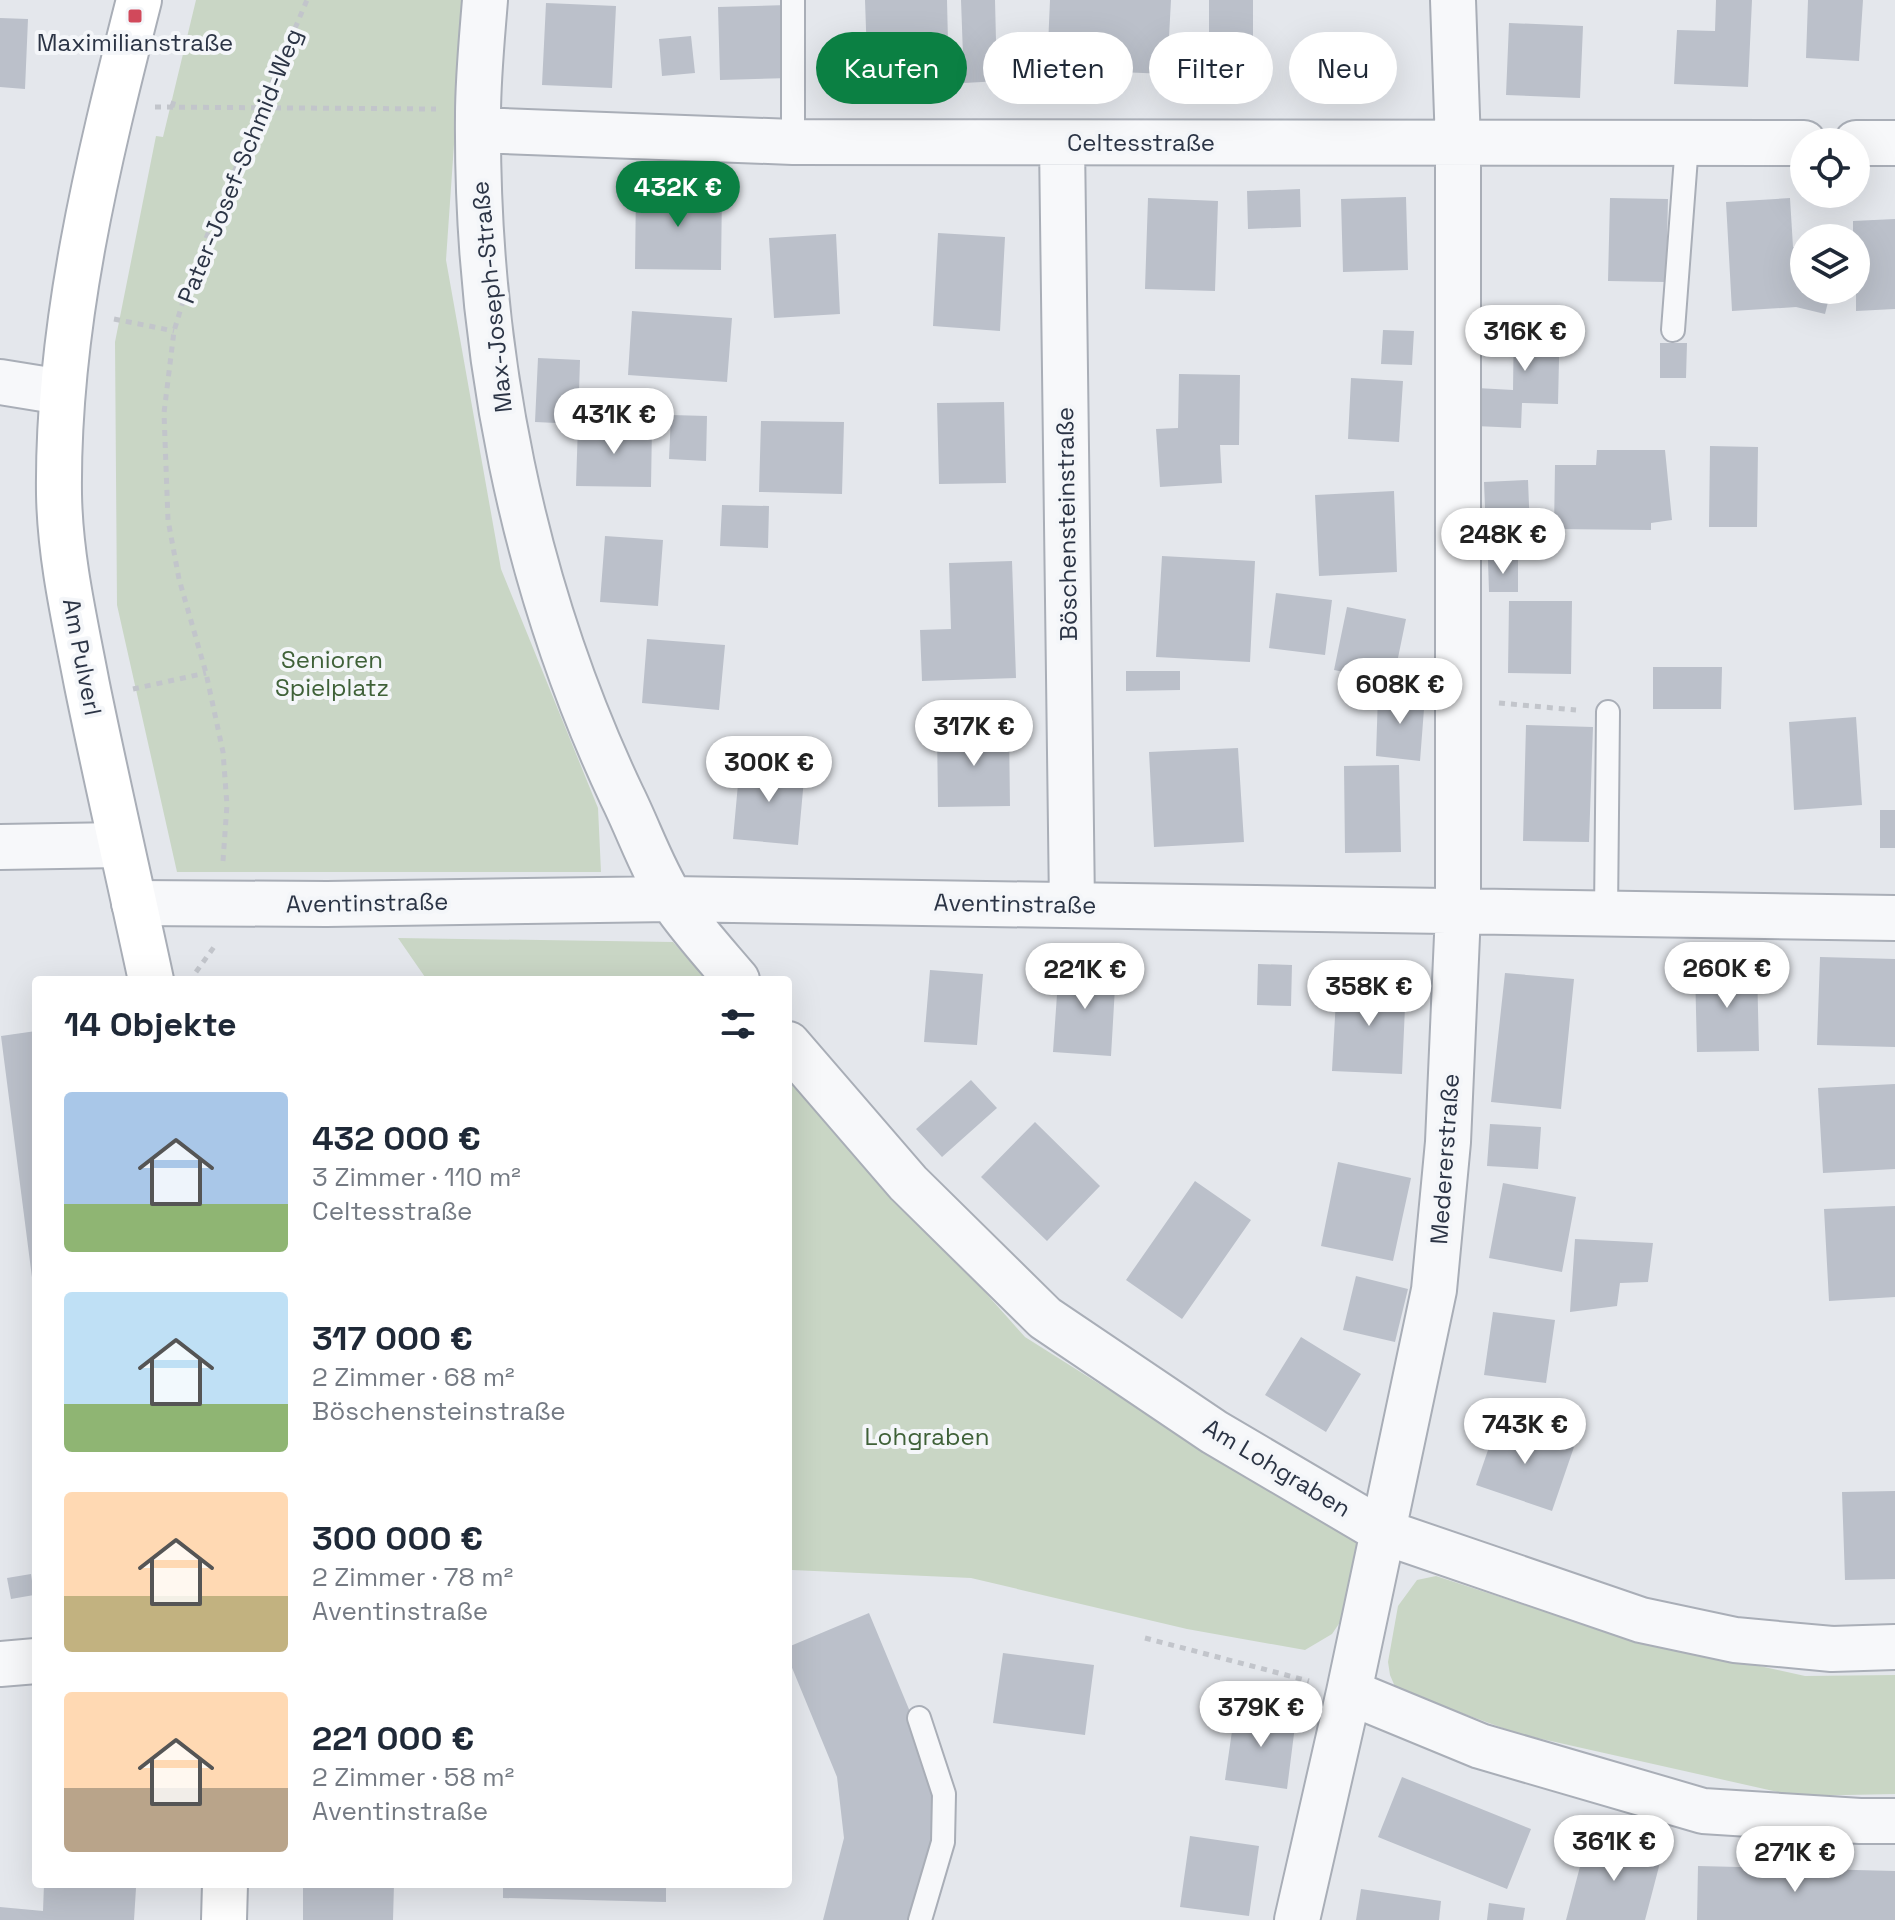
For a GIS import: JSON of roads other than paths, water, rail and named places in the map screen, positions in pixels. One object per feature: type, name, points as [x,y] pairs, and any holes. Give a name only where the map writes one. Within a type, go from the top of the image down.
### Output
[{"type":"street","points":[[0,382],[62,392],[74,301],[92,205],[112,107],[139,0]]},
{"type":"street","name":"Max-Joseph-Straße","points":[[485,0],[478,120],[481,239],[494,359],[523,519],[552,620],[599,747],[671,899]]},
{"type":"street","name":"Medererstraße","points":[[1297,1920],[1384,1532],[1434,1290],[1448,1142],[1458,913],[1458,144],[1453,0]]},
{"type":"street","name":"Celtesstraße","points":[[478,120],[793,142],[1790,143]]},
{"type":"street","name":"Böschensteinstraße","points":[[1062,143],[1072,905]]},
{"type":"street","points":[[1870,143],[1895,143]]},
{"type":"street","name":"Am Pulverl","points":[[62,392],[59,496],[68,589],[150,976]]},
{"type":"street","points":[[0,847],[120,845]]},
{"type":"street","points":[[671,899],[734,976]]},
{"type":"street","name":"Aventinstraße","points":[[134,903],[327,904],[671,899],[1895,918]]},
{"type":"street","name":"Am Lohgraben","points":[[792,1049],[908,1183],[1045,1318],[1214,1432],[1384,1532],[1641,1620],[1735,1640],[1832,1649],[1895,1647]]},
{"type":"street","points":[[0,1664],[32,1661]]},
{"type":"street","points":[[1349,1692],[1480,1746],[1703,1811],[1895,1821]]},
{"type":"street","points":[[224,1920],[225,1888]]},
{"type":"lane","points":[[793,0],[793,142]]},
{"type":"lane","points":[[1673,330],[1687,144]]},
{"type":"lane","points":[[1606,914],[1608,712]]},
{"type":"lane","points":[[919,1718],[944,1794],[943,1842],[920,1920]]},
{"type":"place","name":"Maximilianstraße","points":[[135,16]]},
{"type":"park label","name":"Senioren Spielplatz","points":[[332,674]]},
{"type":"park label","name":"Lohgraben","points":[[927,1437]]}]
